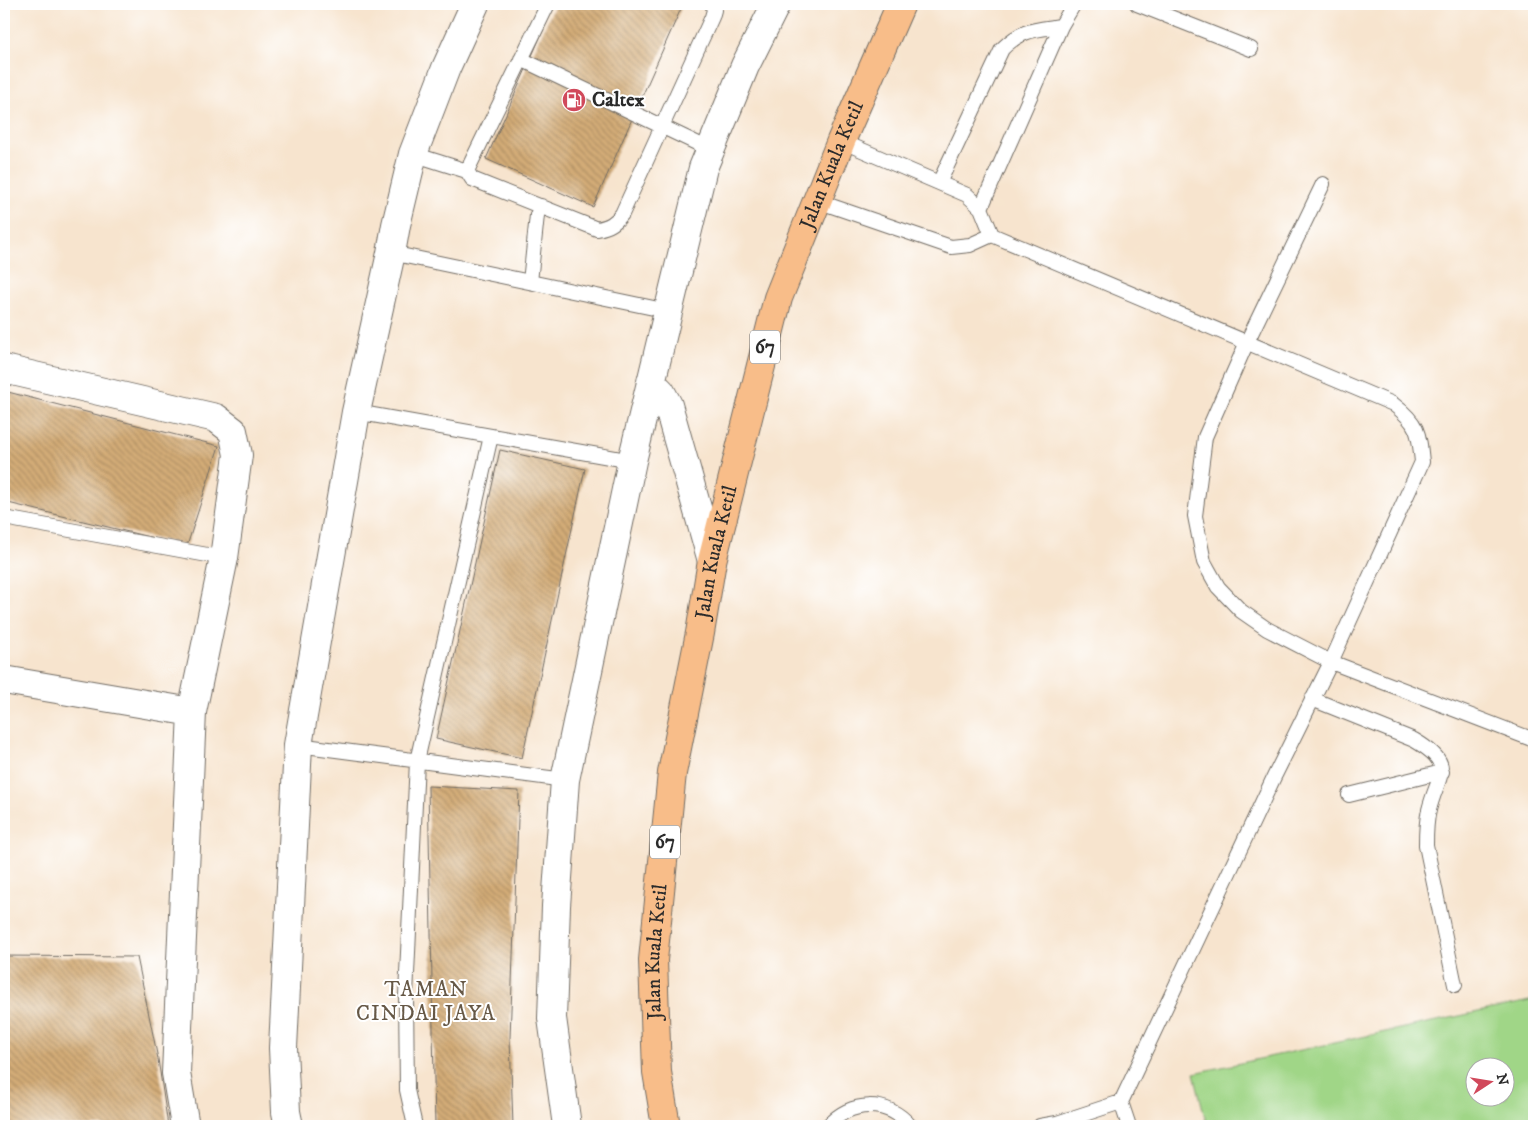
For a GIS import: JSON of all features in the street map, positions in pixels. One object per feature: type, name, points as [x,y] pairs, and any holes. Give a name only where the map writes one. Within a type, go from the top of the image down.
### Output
[{"type":"main road","name":"Jalan Kuala Ketil","points":[[666,1126],[657,1072],[654,960],[672,773],[712,561],[778,298],[841,141],[900,4]]},
{"type":"street","points":[[289,1126],[286,1112],[283,1048],[298,745],[356,412],[413,154],[446,68],[476,4]]},
{"type":"street","points":[[567,1126],[552,1018],[556,906],[565,780],[632,462],[703,168],[745,66],[776,4]]},
{"type":"street","points":[[4,369],[216,418],[233,431],[238,454],[224,558],[192,712],[176,1073],[185,1126]]},
{"type":"street","points":[[651,382],[661,392],[668,405],[712,561]]},
{"type":"street","points":[[4,680],[192,712]]},
{"type":"lane","points":[[467,171],[548,4]]},
{"type":"lane","points":[[413,154],[467,171],[472,179],[597,229],[607,227],[622,214],[712,17],[714,10],[712,4]]},
{"type":"lane","points":[[981,208],[1061,26],[1074,4]]},
{"type":"lane","points":[[1137,4],[1251,50]]},
{"type":"lane","points":[[939,183],[1002,49],[1012,39],[1026,31],[1061,26]]},
{"type":"lane","points":[[521,59],[710,150]]},
{"type":"lane","points":[[841,141],[966,195],[981,208],[992,235],[1393,404],[1408,415],[1419,436],[1422,462],[1331,662],[1274,777],[1121,1102],[1128,1126]]},
{"type":"lane","points":[[1323,184],[1205,437],[1195,516],[1204,562],[1218,587],[1241,611],[1267,630],[1331,662],[1534,740]]},
{"type":"lane","points":[[817,201],[951,247],[970,245],[992,235]]},
{"type":"lane","points":[[530,282],[537,214],[541,206]]},
{"type":"lane","points":[[391,253],[668,311]]},
{"type":"lane","points":[[356,412],[632,462]]},
{"type":"lane","points":[[415,1126],[407,1090],[406,995],[417,760],[490,436]]},
{"type":"lane","points":[[4,518],[224,558]]},
{"type":"lane","points":[[1312,699],[1414,740],[1430,749],[1439,760],[1442,772],[1428,810],[1426,845],[1455,985]]},
{"type":"lane","points":[[298,745],[565,780]]},
{"type":"lane","points":[[1349,795],[1442,772]]},
{"type":"lane","points":[[1040,1126],[1057,1123],[1121,1102]]},
{"type":"lane","points":[[828,1126],[835,1118],[851,1109],[869,1106],[887,1109],[903,1118],[910,1126]]},
{"type":"green space","points":[[1534,1000],[1534,1126],[1207,1126],[1194,1073]]},
{"type":"building","points":[[555,4],[683,4],[593,207],[486,159]]},
{"type":"building","points":[[4,391],[219,446],[187,546],[4,502]]},
{"type":"building","points":[[500,450],[585,469],[522,758],[436,739]]},
{"type":"building","points":[[428,786],[519,791],[510,1038],[513,1126],[435,1126]]},
{"type":"building","points":[[4,956],[137,957],[158,1059],[168,1126],[4,1126]]},
{"type":"place","name":"Caltex","points":[[574,100]]},
{"type":"district","name":"TAMAN CINDAI JAYA","points":[[426,1002]]}]
